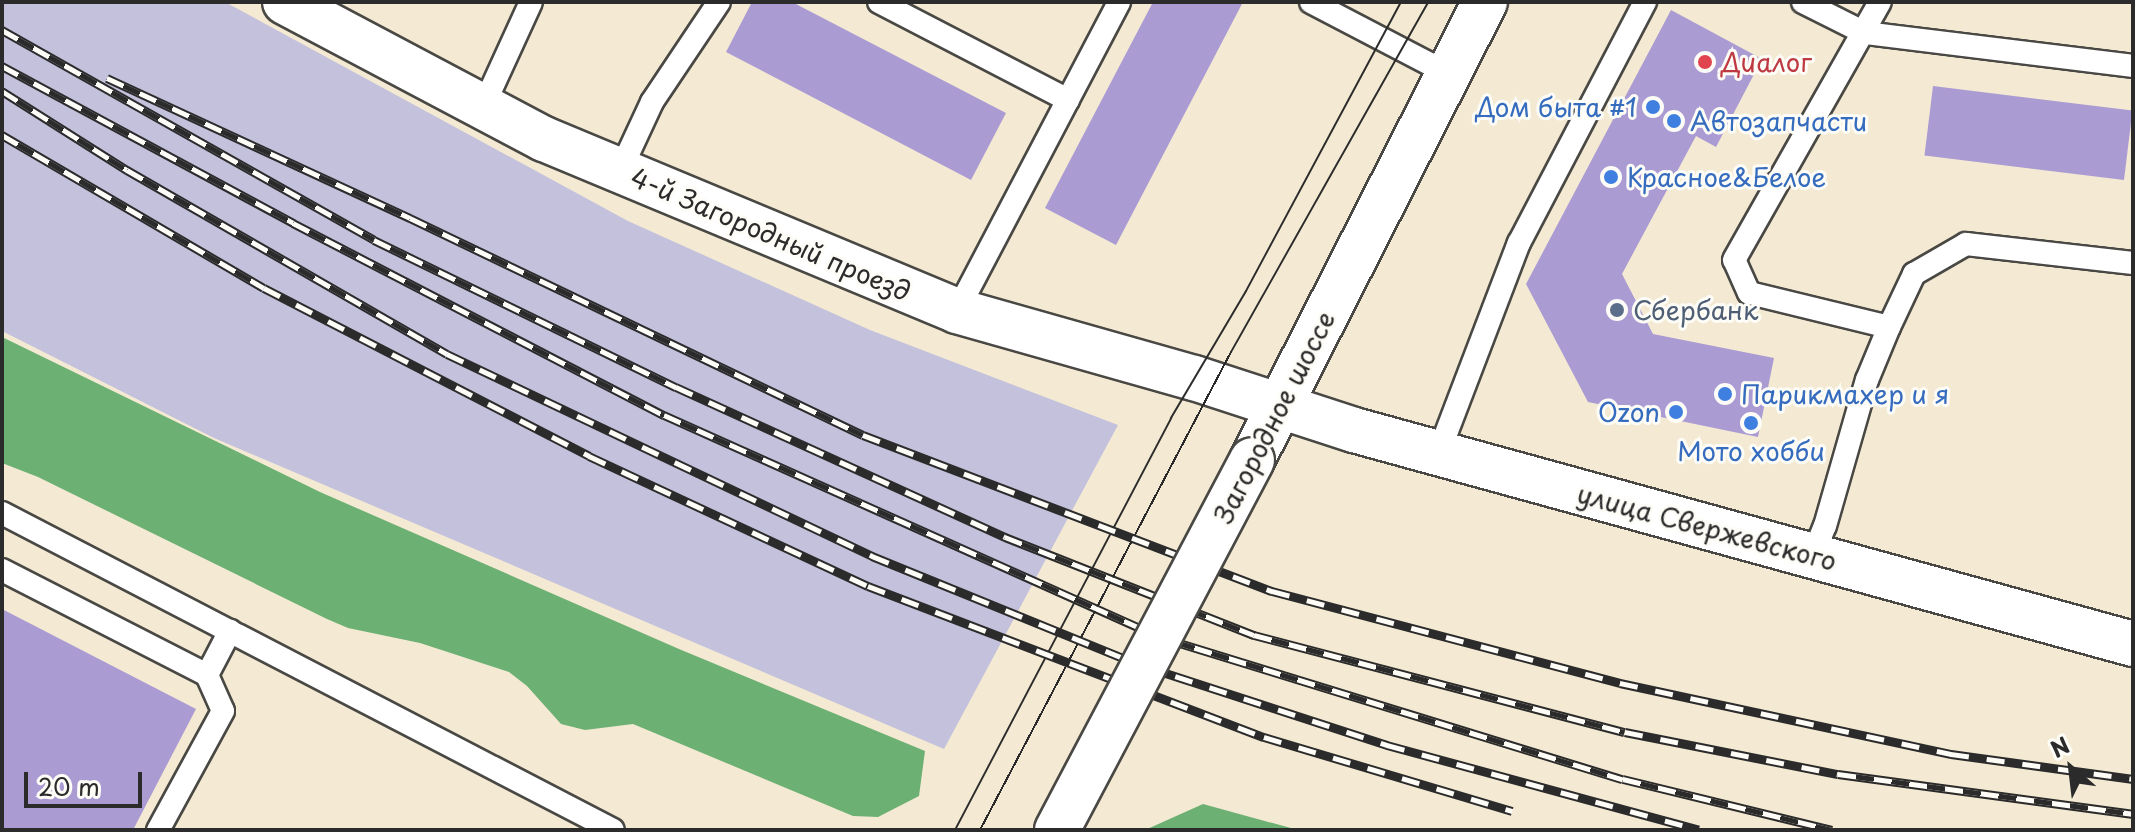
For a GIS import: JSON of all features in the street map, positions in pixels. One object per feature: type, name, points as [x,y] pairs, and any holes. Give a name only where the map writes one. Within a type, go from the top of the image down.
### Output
[{"type":"street","name":"4-й Загородный проезд","points":[[285,2],[544,139],[957,311],[1281,406]]},
{"type":"street","name":"Загородное шоссе","points":[[1057,830],[1281,406],[1485,2]]},
{"type":"street","name":"улица Свержевского","points":[[1281,406],[2133,644]]},
{"type":"lane","points":[[483,107],[531,2]]},
{"type":"lane","points":[[620,171],[652,102],[719,2]]},
{"type":"lane","points":[[879,2],[1068,100]]},
{"type":"lane","points":[[957,311],[1119,2]]},
{"type":"lane","points":[[1311,2],[1449,74]]},
{"type":"lane","points":[[1439,452],[1519,243],[1645,2]]},
{"type":"lane","points":[[1803,2],[1865,33],[2133,66]]},
{"type":"lane","points":[[1880,2],[1734,260],[1749,293],[1889,327]]},
{"type":"lane","points":[[1813,555],[1825,526],[1867,380],[1914,274],[1966,244],[2133,263]]},
{"type":"lane","points":[[2,513],[613,830]]},
{"type":"lane","points":[[2,570],[207,675],[223,711],[158,830]]},
{"type":"lane","points":[[207,675],[230,631]]},
{"type":"shaded area","points":[[2,2],[225,2],[628,221],[870,330],[1118,425],[944,749],[214,438],[2,331]]},
{"type":"green space","points":[[2,337],[320,492],[679,649],[925,751],[919,796],[878,817],[853,816],[633,724],[585,730],[561,724],[527,686],[509,672],[420,643],[348,628],[38,477],[2,463]]},
{"type":"green space","points":[[1203,804],[1298,830],[1145,830]]},
{"type":"building","points":[[752,2],[792,2],[1006,113],[971,180],[726,52]]},
{"type":"building","points":[[1153,2],[1243,2],[1116,245],[1045,208]]},
{"type":"building","points":[[1671,10],[1762,59],[1716,147],[1696,136],[1622,274],[1653,334],[1774,358],[1758,437],[1588,402],[1526,284]]},
{"type":"building","points":[[1933,86],[2133,110],[2124,180],[1924,155]]},
{"type":"building","points":[[2,609],[196,709],[133,830],[2,830]]},
{"type":"tram line","points":[[955,830],[1171,418],[1246,291],[1401,2]]},
{"type":"tram line","points":[[980,830],[1231,352],[1428,2]]},
{"type":"railway","points":[[2,30],[374,240],[676,387],[1005,537],[1254,635],[1625,732],[1838,774],[2133,814]]},
{"type":"railway","points":[[2,66],[293,223],[664,415],[1160,637],[1623,779],[1832,830]]},
{"type":"railway","points":[[107,78],[410,218],[863,435],[1272,591],[1620,683],[1951,754],[2133,779]]},
{"type":"railway","points":[[2,91],[127,170],[447,354],[872,556],[1141,665],[1387,745],[1699,830]]},
{"type":"railway","points":[[2,135],[264,288],[589,456],[868,586],[1264,737],[1512,811]]},
{"type":"place","name":"Диалог","points":[[1705,62]]},
{"type":"place","name":"Дом быта #1","points":[[1653,107]]},
{"type":"place","name":"Автозапчасти","points":[[1674,121]]},
{"type":"place","name":"Красное&Белое","points":[[1611,177]]},
{"type":"place","name":"Сбербанк","points":[[1617,310]]},
{"type":"place","name":"Парикмахер и я","points":[[1725,394]]},
{"type":"place","name":"Ozon","points":[[1676,412]]},
{"type":"place","name":"Мото хобби","points":[[1751,423]]}]
